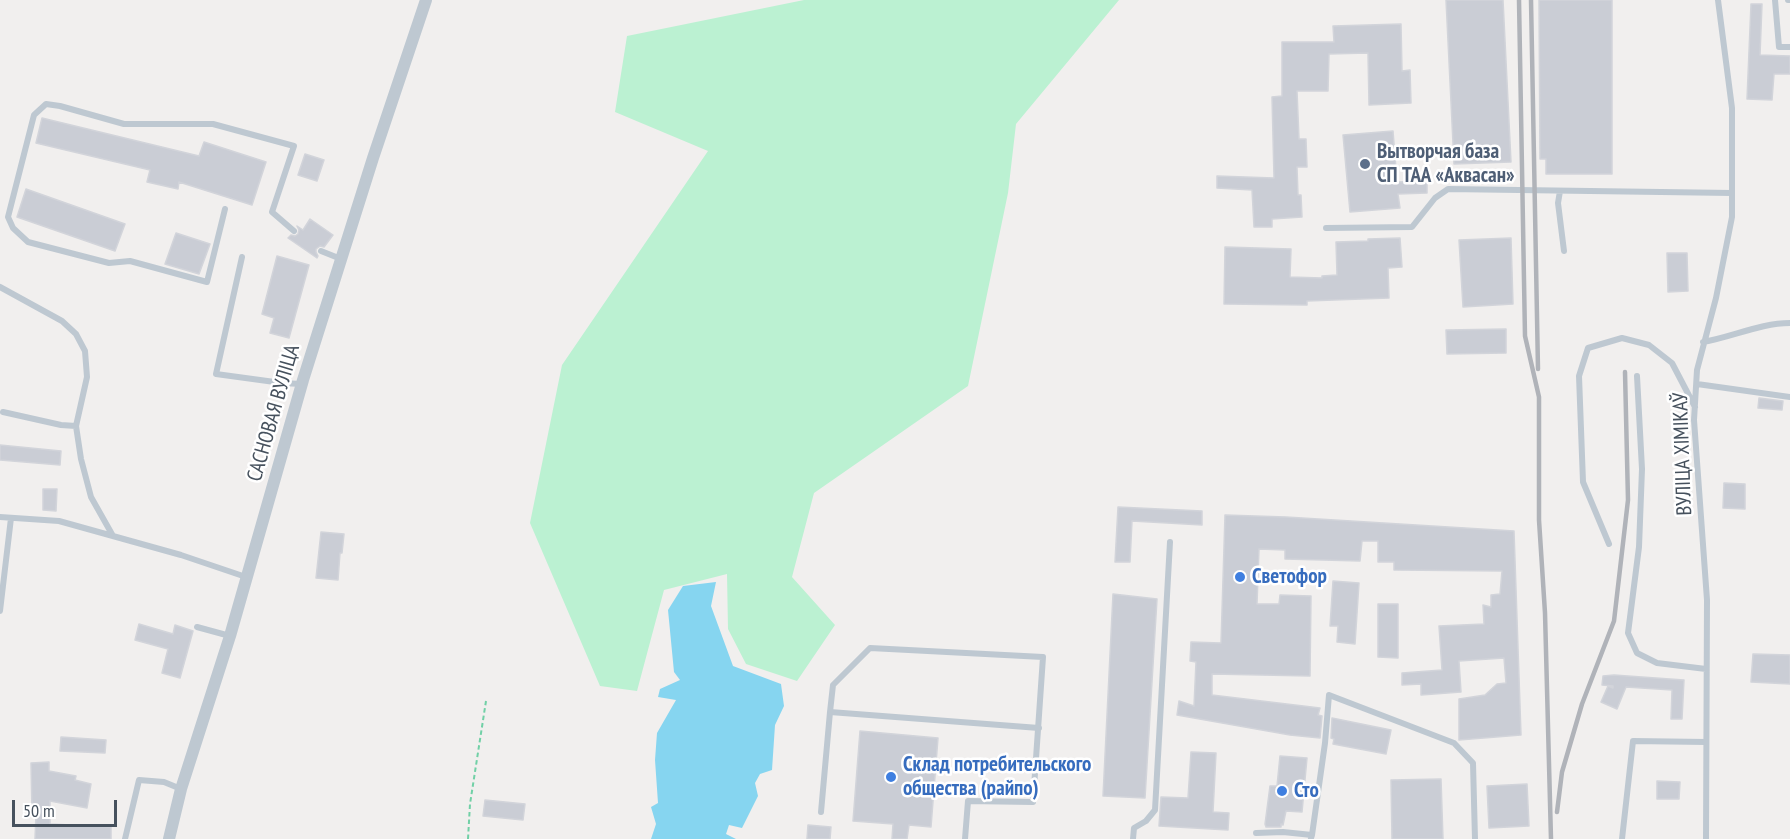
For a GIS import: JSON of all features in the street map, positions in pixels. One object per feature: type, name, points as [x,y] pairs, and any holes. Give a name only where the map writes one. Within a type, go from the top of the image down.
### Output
[{"type":"street","name":"САСНОВАЯ ВУЛІЦА","points":[[169,839],[181,789],[230,636],[302,384],[373,158],[426,0]]},
{"type":"lane","name":"ВУЛІЦА ХІМІКАЎ","points":[[1706,839],[1707,600],[1694,420],[1697,370],[1716,298],[1732,217],[1732,108],[1718,0]]},
{"type":"lane","points":[[1774,0],[1779,47],[1790,47]]},
{"type":"lane","points":[[225,208],[207,282],[130,261],[109,263],[28,242],[13,228],[8,217],[34,115],[46,104],[124,124],[213,124],[294,146],[272,212],[294,231]]},
{"type":"lane","points":[[1326,228],[1412,227],[1435,198],[1448,189],[1732,193]]},
{"type":"lane","points":[[1560,191],[1558,203],[1564,251]]},
{"type":"lane","points":[[321,251],[341,259]]},
{"type":"lane","points":[[242,257],[216,374],[302,384]]},
{"type":"lane","points":[[0,286],[62,321],[76,334],[85,351],[87,377],[76,426],[81,459],[91,497],[113,536]]},
{"type":"lane","points":[[1703,342],[1778,323],[1790,323]]},
{"type":"lane","points":[[1609,544],[1583,482],[1579,376],[1588,348],[1622,338],[1649,345],[1671,363],[1695,408]]},
{"type":"lane","points":[[1638,376],[1642,469],[1639,547],[1628,633],[1637,653],[1657,663],[1706,669]]},
{"type":"lane","points":[[1696,384],[1790,397]]},
{"type":"lane","points":[[3,412],[76,426]]},
{"type":"lane","points":[[0,517],[59,521],[181,555],[246,577]]},
{"type":"lane","points":[[0,610],[11,518]]},
{"type":"lane","points":[[1133,839],[1134,828],[1146,821],[1155,810],[1170,542]]},
{"type":"lane","points":[[197,627],[230,636]]},
{"type":"lane","points":[[821,812],[833,685],[870,648],[1043,657],[1033,802],[968,801],[965,839]]},
{"type":"lane","points":[[1256,833],[1283,832],[1312,837],[1329,695],[1454,742],[1473,763],[1474,839]]},
{"type":"lane","points":[[830,711],[1039,728]]},
{"type":"lane","points":[[1622,839],[1634,741],[1706,742]]},
{"type":"lane","points":[[125,839],[139,780],[164,782],[181,789]]},
{"type":"path","points":[[468,839],[470,804],[486,701]]},
{"type":"green space","points":[[804,0],[1119,0],[1016,124],[1008,193],[968,386],[814,493],[792,577],[835,625],[797,681],[746,664],[728,629],[727,574],[664,590],[637,691],[600,686],[530,523],[562,365],[708,151],[615,112],[627,36]]},
{"type":"water","points":[[716,582],[711,606],[733,666],[781,684],[784,706],[775,725],[772,770],[760,774],[755,783],[758,796],[742,828],[729,825],[726,834],[736,839],[651,839],[656,824],[651,807],[658,803],[655,760],[657,733],[676,700],[658,697],[660,689],[680,680],[674,672],[668,610],[683,586]]},
{"type":"building","points":[[1446,0],[1503,0],[1511,162],[1454,164]]},
{"type":"building","points":[[1539,0],[1612,0],[1612,174],[1546,174],[1546,159],[1540,159]]},
{"type":"building","points":[[1751,4],[1762,4],[1760,55],[1790,56],[1790,74],[1774,74],[1772,100],[1747,99]]},
{"type":"building","points":[[1401,24],[1402,71],[1410,70],[1411,103],[1369,105],[1368,53],[1329,54],[1328,91],[1297,91],[1299,139],[1306,139],[1307,167],[1297,167],[1302,217],[1272,219],[1272,227],[1254,227],[1252,190],[1217,188],[1217,176],[1274,178],[1272,97],[1282,96],[1282,42],[1334,42],[1333,26]]},
{"type":"building","points":[[42,118],[199,156],[204,142],[266,162],[252,205],[179,182],[178,189],[147,182],[150,170],[36,143]]},
{"type":"building","points":[[1393,131],[1397,182],[1427,181],[1427,193],[1398,194],[1400,208],[1350,212],[1343,135]]},
{"type":"building","points":[[305,154],[324,160],[317,181],[298,175]]},
{"type":"building","points":[[26,189],[125,224],[115,251],[17,217]]},
{"type":"building","points":[[310,219],[333,235],[324,247],[320,246],[316,249],[317,258],[288,238],[298,234],[297,226],[303,230]]},
{"type":"building","points":[[176,233],[210,244],[199,274],[165,264]]},
{"type":"building","points":[[1400,238],[1402,267],[1388,268],[1389,298],[1307,301],[1307,305],[1224,304],[1225,247],[1291,249],[1290,277],[1322,278],[1322,276],[1337,275],[1336,242]]},
{"type":"building","points":[[1511,238],[1513,304],[1463,307],[1459,240]]},
{"type":"building","points":[[1667,253],[1687,253],[1688,291],[1668,292]]},
{"type":"building","points":[[277,256],[309,265],[289,338],[270,333],[274,318],[262,314]]},
{"type":"building","points":[[1506,329],[1506,353],[1447,354],[1446,330]]},
{"type":"building","points":[[1759,398],[1783,401],[1782,410],[1758,408]]},
{"type":"building","points":[[0,445],[61,451],[60,465],[0,460]]},
{"type":"building","points":[[1724,483],[1745,484],[1745,509],[1723,508]]},
{"type":"building","points":[[43,489],[57,489],[56,511],[43,510]]},
{"type":"building","points":[[1118,507],[1202,511],[1202,525],[1132,521],[1130,562],[1115,562]]},
{"type":"building","points":[[1225,515],[1514,531],[1521,735],[1459,740],[1459,699],[1485,695],[1497,684],[1506,683],[1504,658],[1459,661],[1461,692],[1421,695],[1421,684],[1402,685],[1402,673],[1442,670],[1439,626],[1484,624],[1483,605],[1491,607],[1491,595],[1500,594],[1502,571],[1394,570],[1394,562],[1378,562],[1378,541],[1362,541],[1360,561],[1285,559],[1285,550],[1259,549],[1257,604],[1279,604],[1280,595],[1311,596],[1310,676],[1212,674],[1212,695],[1320,708],[1318,715],[1322,716],[1320,738],[1290,735],[1177,715],[1179,701],[1194,706],[1196,662],[1190,661],[1191,642],[1221,643]]},
{"type":"building","points":[[321,532],[344,534],[338,580],[316,578]]},
{"type":"building","points":[[1333,581],[1359,583],[1355,644],[1337,642],[1338,626],[1330,626]]},
{"type":"building","points":[[1113,594],[1157,599],[1145,798],[1103,796]]},
{"type":"building","points":[[1378,604],[1398,604],[1398,658],[1378,657]]},
{"type":"building","points":[[139,624],[173,634],[175,625],[193,631],[180,678],[162,673],[168,649],[135,640]]},
{"type":"building","points":[[1753,654],[1790,655],[1790,684],[1751,682]]},
{"type":"building","points":[[1603,676],[1684,680],[1682,719],[1671,719],[1672,690],[1626,687],[1617,709],[1601,702],[1608,686],[1613,688],[1613,686],[1602,685]]},
{"type":"building","points":[[1332,718],[1391,730],[1386,754],[1333,744]]},
{"type":"building","points":[[860,731],[938,738],[931,827],[909,825],[907,839],[892,839],[893,824],[853,821]]},
{"type":"building","points":[[61,737],[106,740],[105,753],[60,751]]},
{"type":"building","points":[[1191,752],[1216,753],[1213,812],[1229,813],[1228,830],[1159,826],[1161,797],[1188,798]]},
{"type":"building","points":[[1280,756],[1307,758],[1302,812],[1286,811],[1281,827],[1266,827],[1270,786],[1277,786]]},
{"type":"building","points":[[49,762],[49,771],[76,776],[75,780],[91,784],[87,808],[50,801],[50,824],[111,827],[111,839],[35,839],[36,814],[32,814],[31,763]]},
{"type":"building","points":[[1441,779],[1443,839],[1392,839],[1391,780]]},
{"type":"building","points":[[1657,781],[1680,782],[1679,799],[1657,799]]},
{"type":"building","points":[[1527,784],[1529,826],[1489,828],[1487,786]]},
{"type":"building","points":[[485,800],[525,804],[523,820],[483,816]]},
{"type":"building","points":[[808,825],[831,827],[830,839],[807,839]]},
{"type":"railway","points":[[1519,0],[1525,336],[1539,397],[1539,520],[1545,613],[1551,839]]},
{"type":"railway","points":[[1531,0],[1538,369]]},
{"type":"railway","points":[[1557,812],[1562,772],[1582,704],[1614,621],[1628,500],[1625,372]]},
{"type":"place","name":"Вытворчая база СП ТАА «Аквасан»","points":[[1365,164]]},
{"type":"place","name":"Светофор","points":[[1240,577]]},
{"type":"place","name":"Склад потребительского общества (райпо)","points":[[891,777]]},
{"type":"place","name":"Сто","points":[[1282,791]]}]
